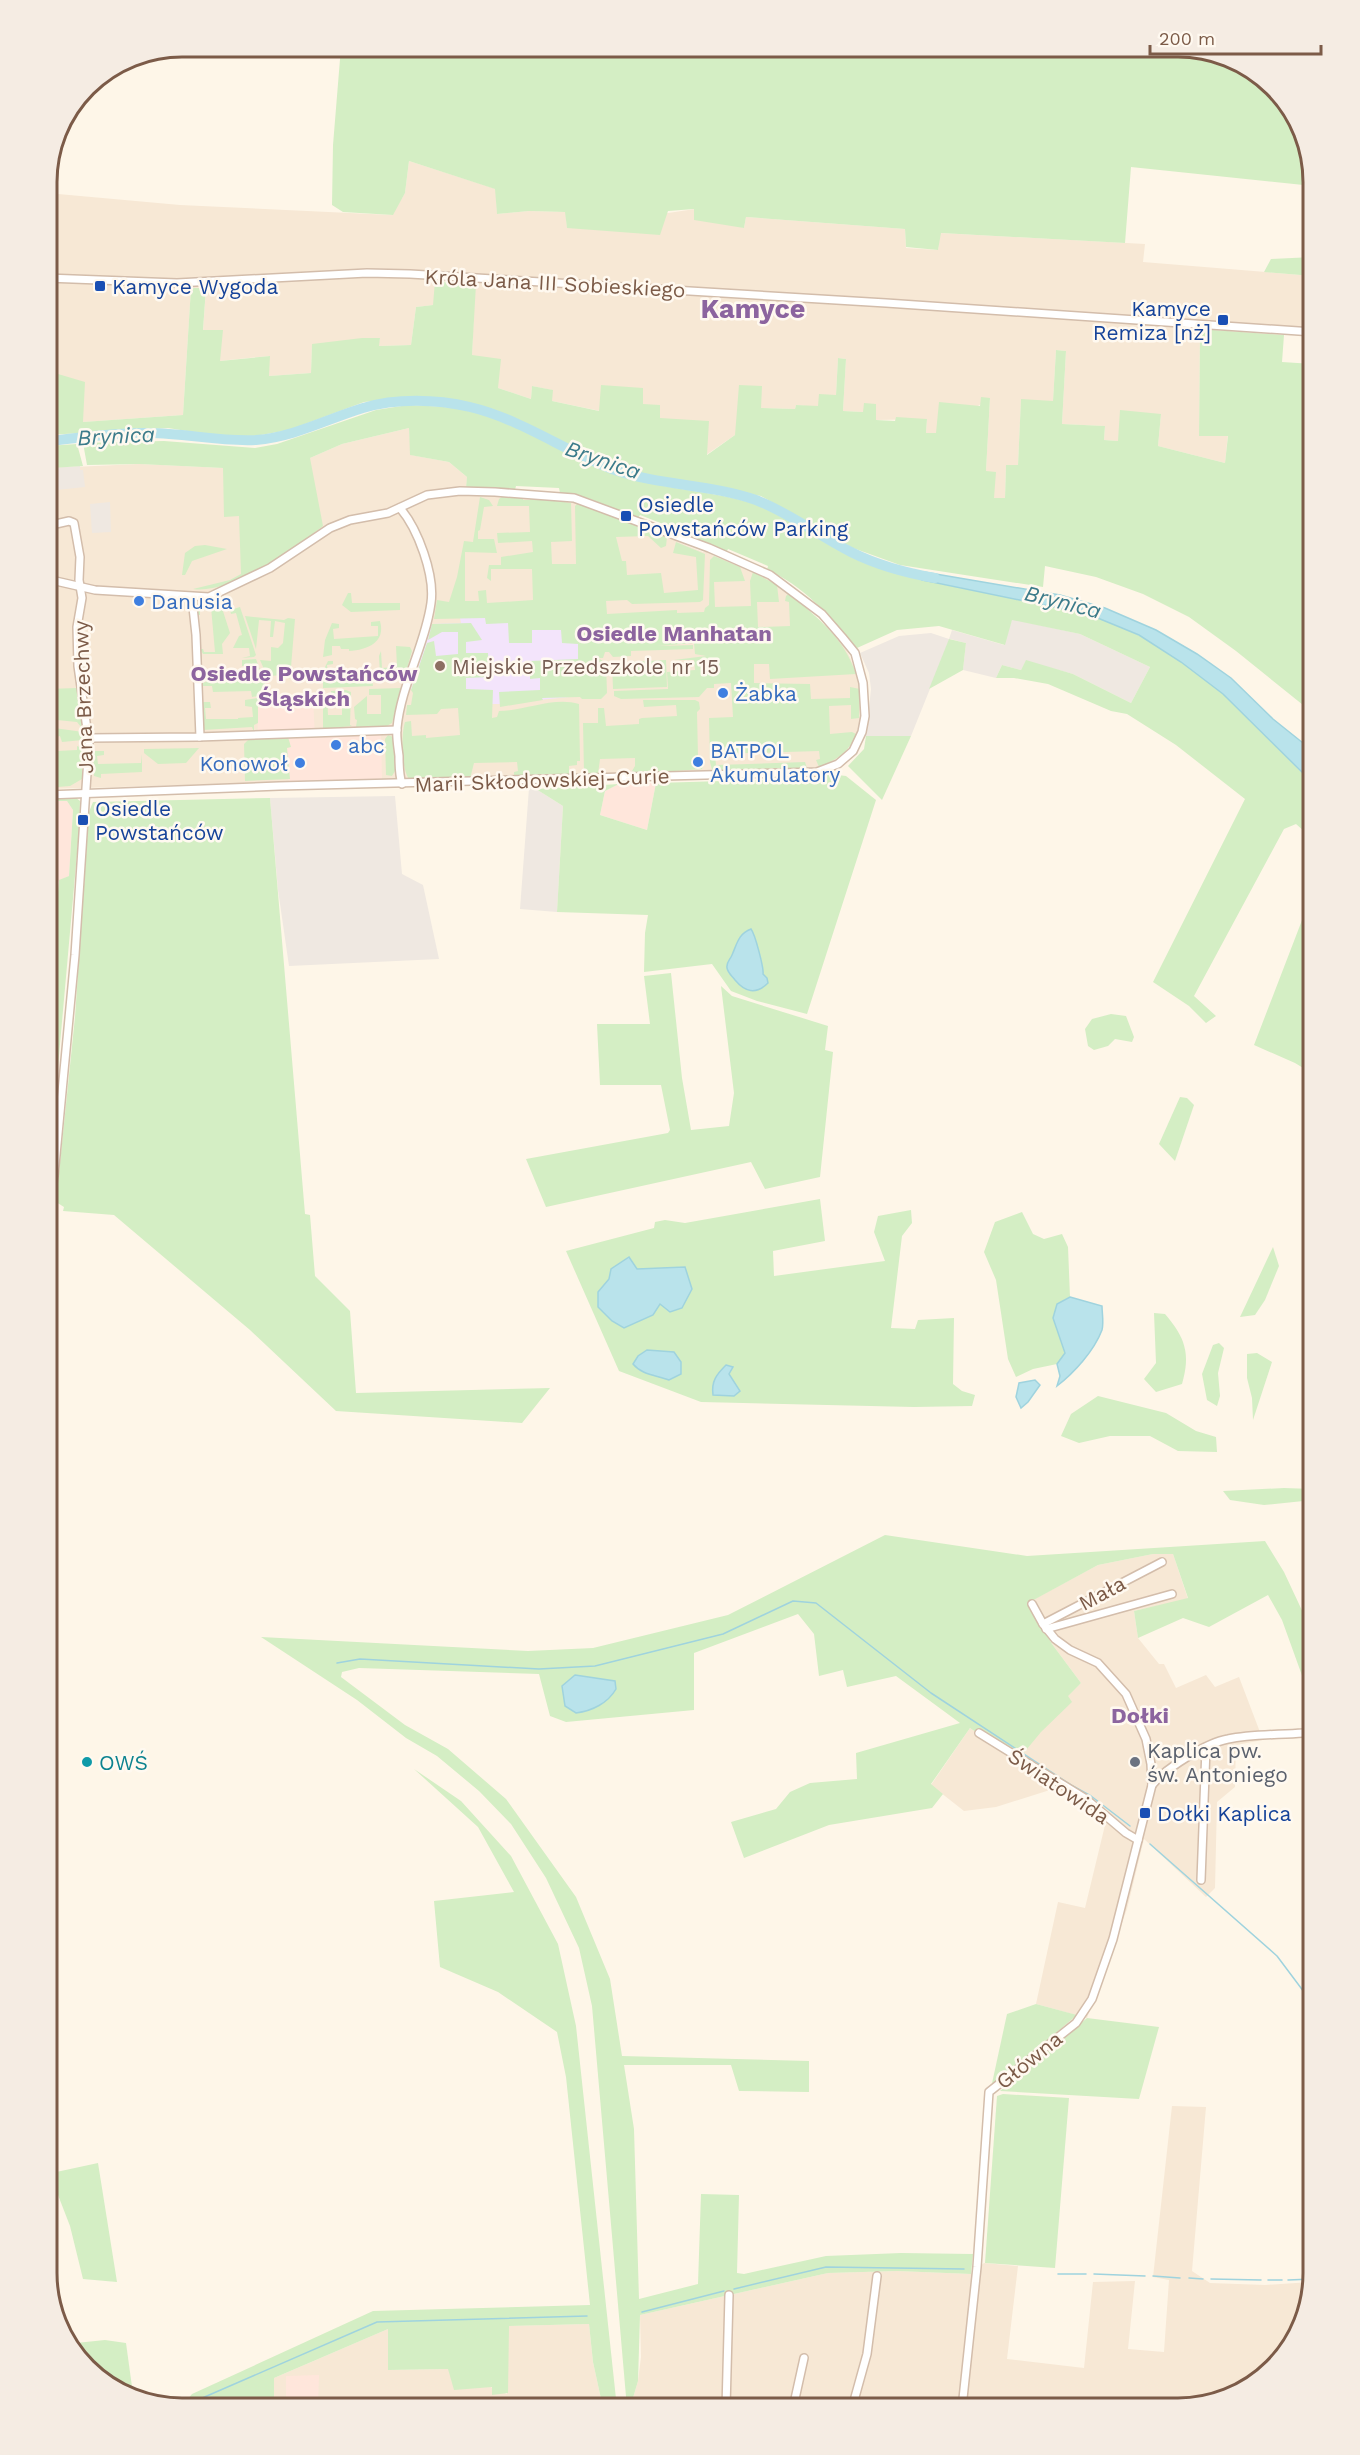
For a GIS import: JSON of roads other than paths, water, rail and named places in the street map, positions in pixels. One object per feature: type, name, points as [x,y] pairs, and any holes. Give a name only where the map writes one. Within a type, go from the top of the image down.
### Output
[{"type":"street","name":"Króla Jana III Sobieskiego","points":[[57,279],[177,283],[368,273],[410,274],[876,302],[1303,331]]},
{"type":"street","name":"Marii Skłodowskiej-Curie","points":[[57,581],[95,590],[192,598],[209,597],[232,588],[270,567],[336,525],[388,513],[437,493],[495,492],[574,498],[709,549],[770,575],[786,585],[822,614],[855,653],[865,696],[862,732],[853,751],[838,764],[817,772],[57,794]]},
{"type":"street","name":"Marii Skłodowskiej-Curie","points":[[400,508],[410,519],[420,545],[430,579],[432,596],[397,730],[402,784]]},
{"type":"street","name":"Jana Brzechwy","points":[[57,524],[69,521],[74,523],[80,557],[82,598],[77,627],[78,666],[89,738],[68,1030],[57,1139]]},
{"type":"street","points":[[192,598],[196,635],[200,737]]},
{"type":"street","points":[[89,738],[200,737],[397,730]]},
{"type":"street","name":"Mała","points":[[1045,1627],[1162,1562]]},
{"type":"street","points":[[1045,1627],[1172,1594]]},
{"type":"street","name":"Główna","points":[[963,2398],[977,2267],[989,2092],[1076,2023],[1092,1999],[1113,1939],[1152,1785],[1151,1764],[1144,1732],[1126,1694],[1098,1663],[1062,1645],[1045,1627],[1032,1604]]},
{"type":"street","name":"Światowida","points":[[979,1733],[1086,1799],[1126,1833],[1138,1840]]},
{"type":"street","points":[[1152,1785],[1160,1775],[1206,1748],[1227,1739],[1303,1733]]},
{"type":"street","points":[[1201,1880],[1206,1748]]},
{"type":"street","name":"Główna","points":[[1151,1764],[1160,1775]]},
{"type":"street","points":[[855,2398],[867,2354],[877,2276]]},
{"type":"street","points":[[726,2398],[729,2295]]},
{"type":"street","points":[[795,2398],[804,2358]]},
{"type":"water","points":[[924,572],[1060,595],[1105,608],[1156,630],[1197,654],[1231,678],[1273,719],[1303,743],[1303,773],[1223,694],[1181,662],[1139,635],[1088,614],[922,580]]},
{"type":"water","points":[[751,929],[759,951],[763,974],[768,983],[755,990],[747,989],[739,984],[729,973],[727,966],[737,943]]},
{"type":"water","points":[[629,1257],[637,1269],[685,1267],[692,1289],[682,1308],[670,1312],[660,1304],[653,1315],[624,1328],[612,1321],[598,1307],[598,1292],[609,1279],[611,1269]]},
{"type":"water","points":[[1070,1297],[1102,1306],[1103,1327],[1089,1354],[1057,1386],[1060,1376],[1057,1364],[1065,1353],[1053,1318],[1057,1304]]},
{"type":"water","points":[[647,1350],[674,1352],[681,1362],[681,1374],[669,1380],[645,1373],[637,1368],[633,1364],[638,1356]]},
{"type":"water","points":[[726,1365],[733,1367],[729,1374],[740,1391],[734,1396],[713,1395],[715,1378]]},
{"type":"water","points":[[1035,1380],[1040,1385],[1021,1408],[1016,1397],[1019,1383]]},
{"type":"water","points":[[575,1675],[615,1681],[616,1689],[599,1706],[576,1713],[565,1706],[562,1686]]},
{"type":"waterway","name":"Brynica","points":[[57,440],[110,434],[162,433],[229,440],[256,440],[284,435],[350,412],[389,402],[430,401],[457,404],[507,419],[615,470],[756,500],[781,511],[861,557],[913,574],[935,578]]},
{"type":"waterway","points":[[337,1663],[360,1659],[539,1669],[595,1666],[723,1634],[793,1601],[816,1603],[931,1693],[1091,1796],[1130,1826]]},
{"type":"waterway","points":[[1150,1844],[1277,1956],[1303,1991]]},
{"type":"waterway","points":[[734,2289],[826,2267],[964,2269]]},
{"type":"waterway","points":[[1058,2274],[1086,2274]]},
{"type":"waterway","points":[[1094,2274],[1145,2276]]},
{"type":"waterway","points":[[1153,2276],[1180,2278]]},
{"type":"waterway","points":[[1189,2278],[1203,2279]]},
{"type":"waterway","points":[[1211,2279],[1261,2280]]},
{"type":"waterway","points":[[1288,2280],[1303,2279]]},
{"type":"waterway","points":[[1268,2280],[1282,2280]]},
{"type":"waterway","points":[[642,2312],[724,2291]]},
{"type":"waterway","points":[[202,2398],[377,2322],[587,2316]]},
{"type":"place","name":"Kamyce Wygoda","points":[[100,286]]},
{"type":"place","name":"Kamyce Remiza [nż]","points":[[1223,320]]},
{"type":"place","name":"Osiedle Powstańców Parking","points":[[626,516]]},
{"type":"place","name":"Danusia","points":[[139,601]]},
{"type":"place","name":"Miejskie Przedszkole nr 15","points":[[440,666]]},
{"type":"place","name":"Żabka","points":[[723,693]]},
{"type":"place","name":"abc","points":[[336,745]]},
{"type":"place","name":"BATPOL Akumulatory","points":[[698,762]]},
{"type":"place","name":"Konowoł","points":[[300,763]]},
{"type":"place","name":"Osiedle Powstańców","points":[[83,820]]},
{"type":"place","name":"OWŚ","points":[[87,1762]]},
{"type":"place","name":"Kaplica pw. św. Antoniego","points":[[1135,1762]]},
{"type":"place","name":"Dołki Kaplica","points":[[1145,1813]]},
{"type":"district","name":"Kamyce","points":[[753,309]]},
{"type":"district","name":"Osiedle Manhatan","points":[[674,633]]},
{"type":"district","name":"Osiedle Powstańców Śląskich","points":[[304,686]]},
{"type":"district","name":"Dołki","points":[[1140,1715]]}]
